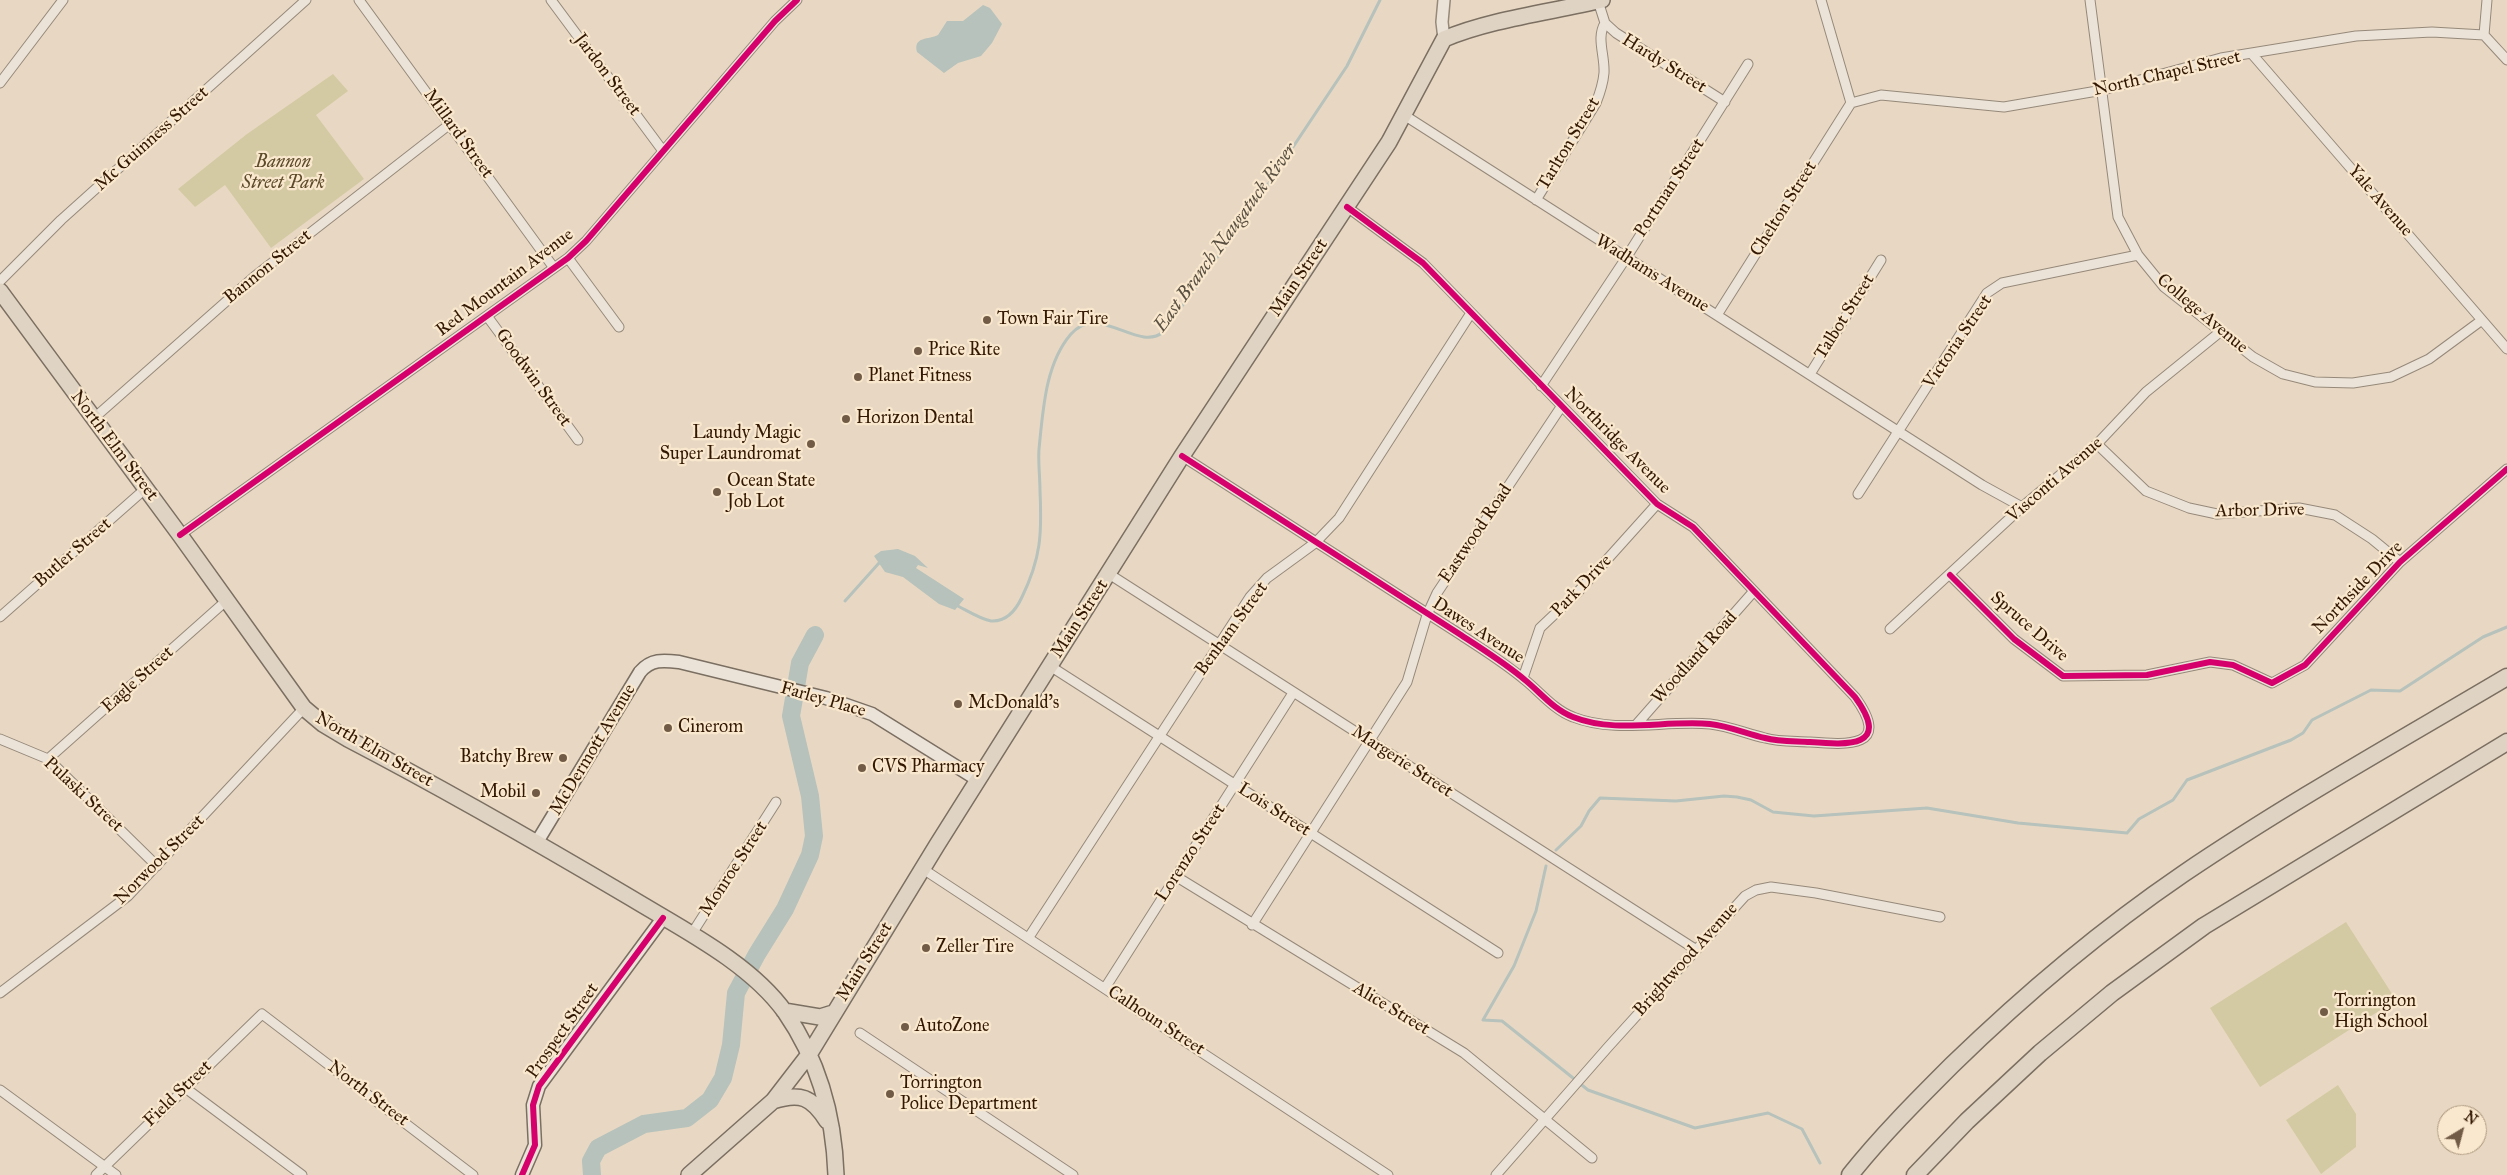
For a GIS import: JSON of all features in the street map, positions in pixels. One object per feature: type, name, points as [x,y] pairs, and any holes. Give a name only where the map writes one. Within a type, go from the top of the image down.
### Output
[{"type":"highway","points":[[1850,1175],[1922,1094],[1982,1036],[2046,979],[2111,926],[2183,874],[2260,824],[2507,677]]},
{"type":"highway","points":[[1915,1175],[1967,1122],[2040,1054],[2112,993],[2204,926],[2507,742]]},
{"type":"main road","points":[[1444,39],[1469,30],[1600,0]]},
{"type":"main road","name":"Main Street","points":[[689,1175],[773,1101],[810,1053],[978,780],[1182,456],[1347,207],[1404,115],[1444,39]]},
{"type":"main road","name":"North Elm Street","points":[[0,291],[180,535],[304,708],[323,724],[348,739],[537,842],[691,935],[736,964],[764,988],[784,1011],[810,1053],[822,1086],[834,1134],[836,1175]]},
{"type":"main road","name":"Farley Place","points":[[652,662],[679,662],[808,694],[872,714],[978,780]]},
{"type":"main road","name":"McDermott Avenue","points":[[537,842],[640,672],[652,662]]},
{"type":"main road","name":"Prospect Street","points":[[522,1175],[535,1145],[533,1104],[539,1086],[663,918]]},
{"type":"main road","points":[[784,1011],[804,1016],[820,1017],[833,1013]]},
{"type":"main road","points":[[773,1101],[789,1096],[808,1100],[817,1105],[834,1134]]},
{"type":"street","points":[[0,83],[63,0]]},
{"type":"street","name":"Mc Guinness Street","points":[[0,281],[61,220],[306,0]]},
{"type":"street","name":"Millard Street","points":[[360,0],[554,268]]},
{"type":"street","name":"Jardon Street","points":[[551,0],[663,151]]},
{"type":"street","name":"Red Mountain Avenue","points":[[180,535],[568,258],[586,241],[775,21],[797,0]]},
{"type":"street","points":[[1444,0],[1442,22],[1444,39]]},
{"type":"street","name":"Tarlton Street","points":[[1536,200],[1596,103],[1602,87],[1604,71],[1600,31],[1605,23],[1600,0]]},
{"type":"street","points":[[1821,0],[1851,103]]},
{"type":"street","name":"College Avenue","points":[[2090,0],[2118,217],[2138,255],[2164,287],[2253,357],[2283,374],[2315,382],[2352,383],[2391,377],[2430,359],[2482,320]]},
{"type":"street","points":[[2487,0],[2484,35],[2507,60]]},
{"type":"street","name":"Hardy Street","points":[[1605,23],[1616,33],[1725,102]]},
{"type":"street","name":"North Chapel Street","points":[[1851,103],[1881,95],[2004,107],[2103,90],[2221,58],[2356,36],[2432,32],[2484,35]]},
{"type":"street","name":"Yale Avenue","points":[[2252,54],[2507,349]]},
{"type":"street","name":"Portman Street","points":[[1541,386],[1626,258],[1748,64]]},
{"type":"street","name":"Chelton Street","points":[[1717,315],[1851,103]]},
{"type":"street","name":"Wadhams Avenue","points":[[1404,115],[1982,485],[2022,507]]},
{"type":"street","name":"Bannon Street","points":[[93,419],[255,276],[450,124]]},
{"type":"street","name":"Northridge Avenue","points":[[1347,207],[1423,263],[1657,504],[1693,527],[1855,697],[1867,714],[1870,723],[1867,733],[1860,742],[1846,744]]},
{"type":"street","name":"Victoria Street","points":[[1858,494],[1988,294],[2002,284],[2138,255]]},
{"type":"street","points":[[568,258],[619,327]]},
{"type":"street","name":"Talbot Street","points":[[1810,374],[1881,260]]},
{"type":"street","name":"Benham Street","points":[[1029,937],[1250,597],[1268,578],[1315,543],[1339,518],[1472,313]]},
{"type":"street","name":"Goodwin Street","points":[[488,316],[578,440]]},
{"type":"street","name":"Visconti Avenue","points":[[1890,629],[2022,507],[2097,444],[2146,392],[2220,332]]},
{"type":"street","name":"Eastwood Road","points":[[1252,925],[1407,682],[1427,615],[1437,593],[1561,407]]},
{"type":"street","name":"Arbor Drive","points":[[2097,444],[2146,491],[2188,508],[2217,514],[2299,508],[2336,515],[2372,539],[2400,562]]},
{"type":"street","name":"Dawes Avenue","points":[[1182,456],[1460,635],[1523,678],[1558,710],[1571,717],[1603,726],[1694,723],[1720,725],[1768,739],[1846,744]]},
{"type":"street","name":"Northside Drive","points":[[2272,683],[2305,665],[2400,562],[2507,469]]},
{"type":"street","name":"Butler Street","points":[[0,617],[145,489]]},
{"type":"street","name":"Park Drive","points":[[1523,678],[1540,628],[1577,593],[1657,504]]},
{"type":"street","name":"Margerie Street","points":[[1109,574],[1695,949]]},
{"type":"street","name":"Spruce Drive","points":[[1950,575],[2014,639],[2063,676],[2147,675],[2210,662],[2233,665],[2272,683]]},
{"type":"street","name":"Woodland Road","points":[[1636,725],[1754,591]]},
{"type":"street","name":"Eagle Street","points":[[48,759],[227,600]]},
{"type":"street","name":"Lois Street","points":[[1050,666],[1498,953]]},
{"type":"street","name":"Lorenzo Street","points":[[1105,988],[1293,692]]},
{"type":"street","name":"Norwood Street","points":[[0,994],[128,896],[304,708]]},
{"type":"street","name":"Pulaski Street","points":[[1,742],[48,759],[157,866]]},
{"type":"street","name":"Monroe Street","points":[[691,935],[776,802]]},
{"type":"street","name":"Calhoun Street","points":[[923,869],[1388,1175]]},
{"type":"street","name":"Alice Street","points":[[1177,876],[1252,925],[1464,1053],[1592,1158]]},
{"type":"street","name":"Brightwood Avenue","points":[[1496,1175],[1695,949],[1745,896],[1756,890],[1772,888],[1816,893],[1940,917]]},
{"type":"street","name":"Field Street","points":[[96,1175],[184,1087],[262,1014]]},
{"type":"street","name":"North Street","points":[[262,1014],[473,1175]]},
{"type":"street","points":[[860,1033],[1073,1175]]},
{"type":"street","points":[[184,1087],[302,1175]]},
{"type":"street","points":[[0,1090],[116,1175]]},
{"type":"green space","name":"Bannon Street Park","points":[[333,74],[348,91],[316,115],[364,179],[271,248],[225,185],[195,207],[178,189],[247,134]]},
{"type":"green space","points":[[2346,922],[2396,1000],[2260,1087],[2210,1008]]},
{"type":"green space","points":[[2338,1085],[2356,1114],[2356,1147],[2321,1174],[2286,1120]]},
{"type":"shaded area","points":[[983,5],[990,8],[1002,24],[992,43],[981,56],[958,63],[944,73],[917,52],[917,43],[923,39],[938,35],[947,21],[963,21]]},
{"type":"shaded area","points":[[898,549],[915,556],[928,568],[918,565],[916,568],[964,599],[955,610],[939,604],[903,577],[885,572],[874,556],[881,551]]},
{"type":"waterway","name":"East Branch Naugatuck River","points":[[956,605],[987,620],[1002,620],[1017,606],[1028,583],[1037,558],[1039,546],[1041,506],[1039,454],[1044,404],[1051,374],[1062,346],[1071,334],[1082,326],[1094,323],[1142,337],[1153,337],[1163,332],[1247,216],[1347,66],[1380,0]]},
{"type":"waterway","name":"East Branch Naugatuck River","points":[[845,601],[879,563],[882,563]]},
{"type":"waterway","points":[[1556,850],[1581,826],[1589,811],[1600,798],[1676,801],[1724,796],[1737,797],[1751,800],[1773,812],[1814,816],[1927,808],[2018,823],[2127,833],[2139,819],[2173,800],[2187,780],[2291,740],[2303,733],[2312,720],[2371,690],[2400,691],[2483,637],[2507,627]]},
{"type":"waterway","name":"East Branch Naugatuck River","points":[[592,1175],[591,1161],[598,1148],[644,1124],[687,1118],[710,1100],[723,1078],[731,1045],[736,993],[757,954],[785,909],[810,855],[814,836],[810,796],[791,716],[800,663],[815,635]]},
{"type":"waterway","points":[[1546,866],[1536,911],[1514,966],[1483,1020],[1502,1021],[1588,1090],[1695,1128],[1768,1113],[1802,1129],[1820,1163]]},
{"type":"cycle path","points":[[180,535],[568,258],[586,241],[775,21],[797,0]]},
{"type":"cycle path","points":[[1182,456],[1485,651],[1531,685],[1553,705],[1573,717],[1589,722],[1623,726],[1710,724],[1770,739],[1788,741],[1851,743],[1861,740],[1867,734],[1869,726],[1865,714],[1855,697],[1693,527],[1657,504],[1423,263],[1347,207]]},
{"type":"cycle path","points":[[1950,575],[2014,639],[2063,676],[2147,675],[2210,662],[2233,665],[2272,683],[2305,665],[2400,562],[2507,469]]},
{"type":"cycle path","points":[[522,1175],[535,1145],[533,1105],[539,1086],[663,918]]},
{"type":"place","name":"Town Fair Tire","points":[[987,320]]},
{"type":"place","name":"Price Rite","points":[[918,351]]},
{"type":"place","name":"Planet Fitness","points":[[858,377]]},
{"type":"place","name":"Horizon Dental","points":[[846,419]]},
{"type":"place","name":"Laundy Magic Super Laundromat","points":[[811,444]]},
{"type":"place","name":"Ocean State Job Lot","points":[[717,492]]},
{"type":"place","name":"McDonald's","points":[[958,704]]},
{"type":"place","name":"Cinerom","points":[[668,728]]},
{"type":"place","name":"Batchy Brew","points":[[563,758]]},
{"type":"place","name":"CVS Pharmacy","points":[[862,768]]},
{"type":"place","name":"Mobil","points":[[536,793]]},
{"type":"place","name":"Zeller Tire","points":[[926,948]]},
{"type":"place","name":"Torrington High School","points":[[2324,1012]]},
{"type":"place","name":"AutoZone","points":[[905,1027]]},
{"type":"place","name":"Torrington Police Department","points":[[890,1094]]}]
